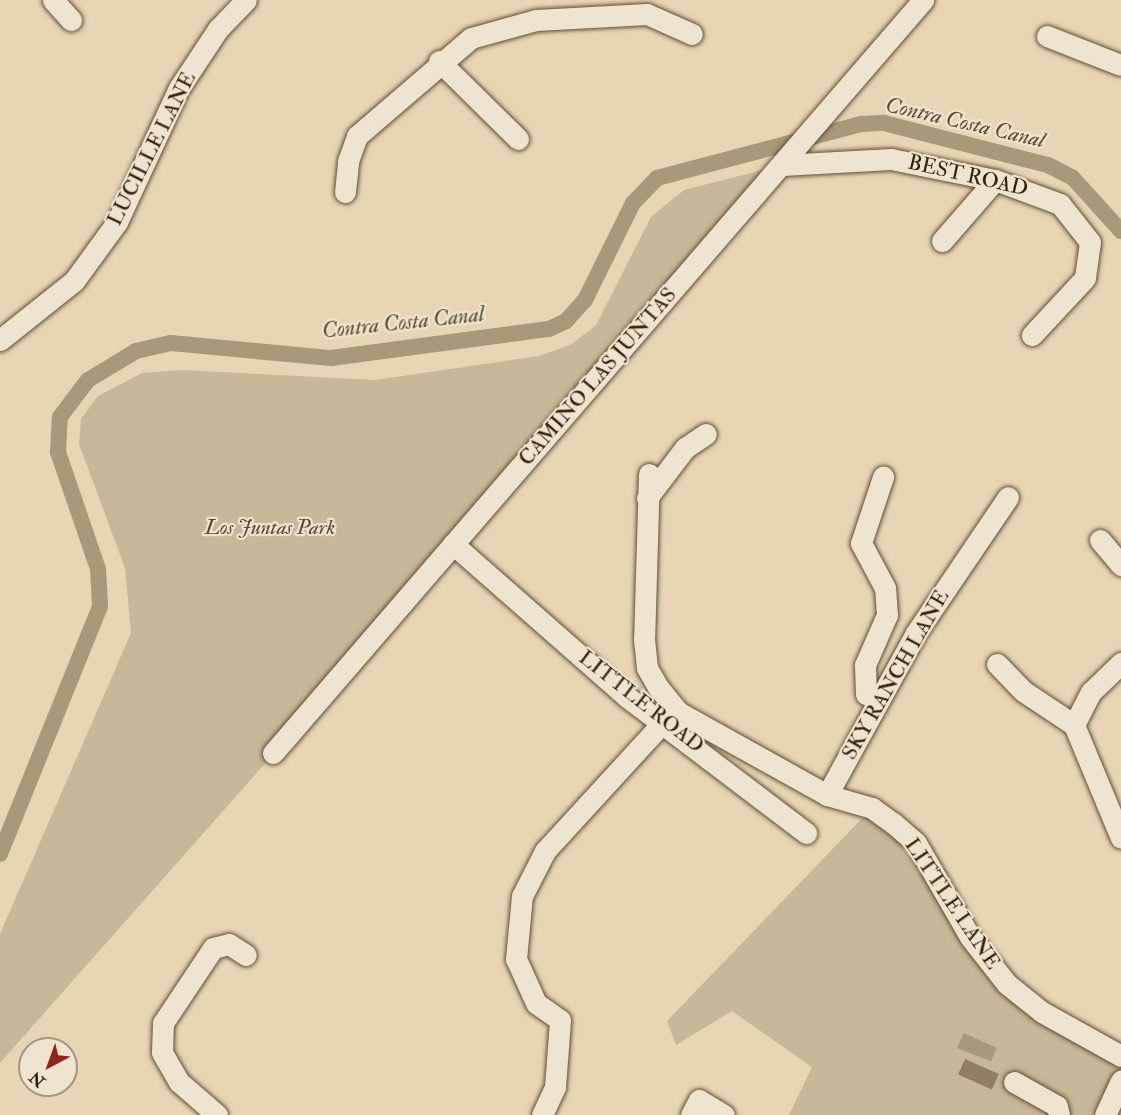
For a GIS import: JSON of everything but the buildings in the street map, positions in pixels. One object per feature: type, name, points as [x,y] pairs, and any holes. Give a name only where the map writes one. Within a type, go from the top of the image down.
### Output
[{"type":"street","points":[[53,0],[70,20]]},
{"type":"street","name":"LUCILLE LANE","points":[[0,340],[74,281],[117,222],[179,88],[218,28],[246,0]]},
{"type":"street","name":"CAMINO LAS JUNTAS","points":[[273,753],[923,0]]},
{"type":"street","points":[[345,192],[357,136],[439,61],[495,28],[536,20],[646,7],[692,34]]},
{"type":"street","points":[[1047,36],[1121,65]]},
{"type":"street","points":[[439,61],[518,139]]},
{"type":"street","name":"BEST ROAD","points":[[787,159],[867,157],[995,180],[1039,192],[1060,204],[1090,242],[1085,278],[1032,334]]},
{"type":"street","points":[[942,241],[995,180]]},
{"type":"street","points":[[648,498],[686,448],[706,434]]},
{"type":"street","name":"LITTLE LANE","points":[[649,474],[644,639],[647,668],[657,687],[678,712],[827,795],[872,808],[893,823],[916,843],[985,959],[1007,984],[1042,1012],[1121,1056]]},
{"type":"street","points":[[879,700],[866,694],[865,665],[887,615],[885,588],[861,543],[883,477]]},
{"type":"street","name":"SKY RANCH LANE","points":[[827,795],[916,633],[1008,497]]},
{"type":"street","points":[[1100,540],[1121,565]]},
{"type":"street","name":"LITTLE ROAD","points":[[453,544],[663,722],[806,833]]},
{"type":"street","points":[[1074,725],[1091,692],[1121,663]]},
{"type":"street","points":[[997,664],[1023,691],[1074,725],[1121,838]]},
{"type":"street","points":[[542,1115],[555,1087],[560,1020],[536,1003],[516,959],[522,896],[545,852],[663,722]]},
{"type":"street","points":[[217,1115],[179,1082],[162,1052],[163,1023],[213,948],[229,944],[246,955]]},
{"type":"street","points":[[1105,1115],[1121,1081]]},
{"type":"street","points":[[1014,1082],[1057,1106],[1059,1115]]},
{"type":"street","points":[[695,1107],[724,1115]]},
{"type":"green space","name":"Los Juntas Park","points":[[782,165],[338,681],[23,1037],[18,1037],[18,1043],[0,1063],[0,934],[131,633],[125,568],[79,444],[81,419],[98,396],[142,373],[181,370],[375,380],[539,356],[572,344],[596,325],[651,217],[684,190]]},
{"type":"green space","points":[[872,808],[893,823],[985,959],[1121,1056],[1121,1115],[789,1115],[812,1067],[732,1011],[676,1045],[667,1021]]},
{"type":"shaded area","points":[[964,1033],[997,1048],[991,1061],[957,1048]]},
{"type":"waterway","name":"Contra Costa Canal","points":[[0,854],[100,606],[98,569],[58,452],[60,417],[88,380],[136,351],[171,343],[331,358],[549,329],[566,321],[585,300],[633,203],[657,178],[862,124],[884,123],[1048,165],[1072,177],[1121,231]]}]
